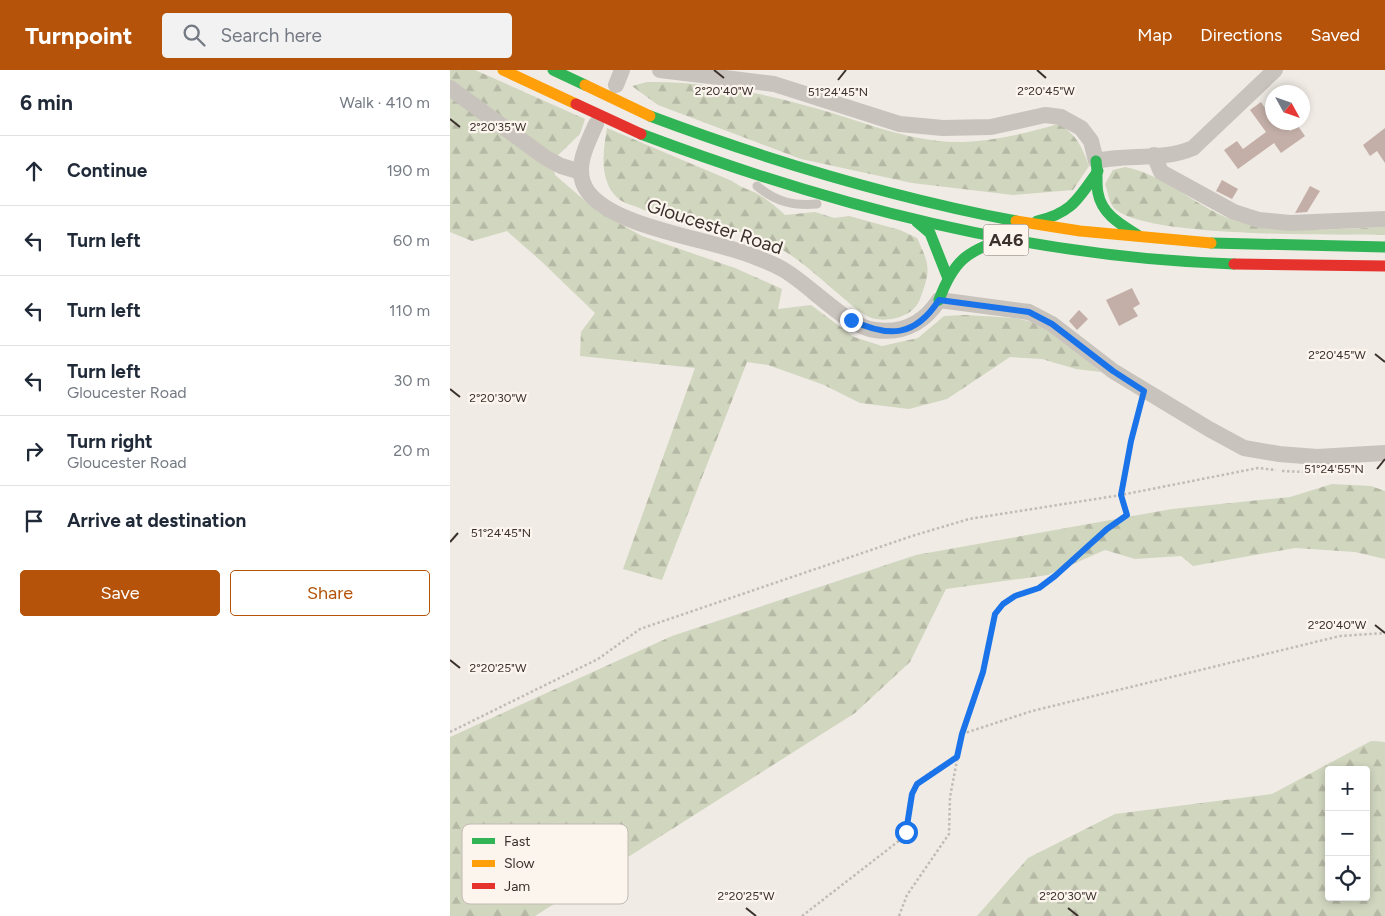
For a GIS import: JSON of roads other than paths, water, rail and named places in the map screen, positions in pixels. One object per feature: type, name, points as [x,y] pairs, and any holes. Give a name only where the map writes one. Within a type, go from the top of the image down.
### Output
[{"type":"highway","name":"A46","points":[[503,70],[641,134],[746,173],[917,222],[1004,239],[1116,256],[1252,266],[1385,266]]},
{"type":"highway","name":"A46","points":[[554,70],[650,116],[706,138],[836,180],[911,199],[1027,223],[1142,238],[1257,246],[1385,247]]},
{"type":"highway","points":[[1027,223],[1049,218],[1072,209],[1097,166]]},
{"type":"highway","points":[[1097,166],[1098,193],[1104,209],[1142,238]]},
{"type":"highway","points":[[917,222],[930,233],[947,276]]},
{"type":"highway","points":[[939,300],[947,276],[962,257],[978,247],[1004,239]]},
{"type":"street","points":[[660,70],[774,84],[900,124],[943,128],[992,127],[1045,115],[1062,118],[1080,128],[1091,141],[1097,166],[1154,155],[1177,155],[1192,148],[1275,70]]},
{"type":"street","points":[[450,88],[546,158],[561,166],[581,172],[582,157],[596,124]]},
{"type":"street","points":[[1154,155],[1161,172],[1234,212],[1259,220],[1290,223],[1385,219]]},
{"type":"street","name":"Gloucester Road","points":[[581,172],[582,182],[588,192],[616,213],[636,221],[751,255],[784,270],[851,320],[873,330],[892,332],[918,324],[930,314],[939,300]]},
{"type":"street","points":[[939,300],[1029,312],[1052,324],[1113,371],[1144,391],[1244,448],[1279,454],[1317,457],[1385,453]]},
{"type":"lane","points":[[746,173],[761,189],[780,202],[799,206],[819,204],[830,198]]}]
